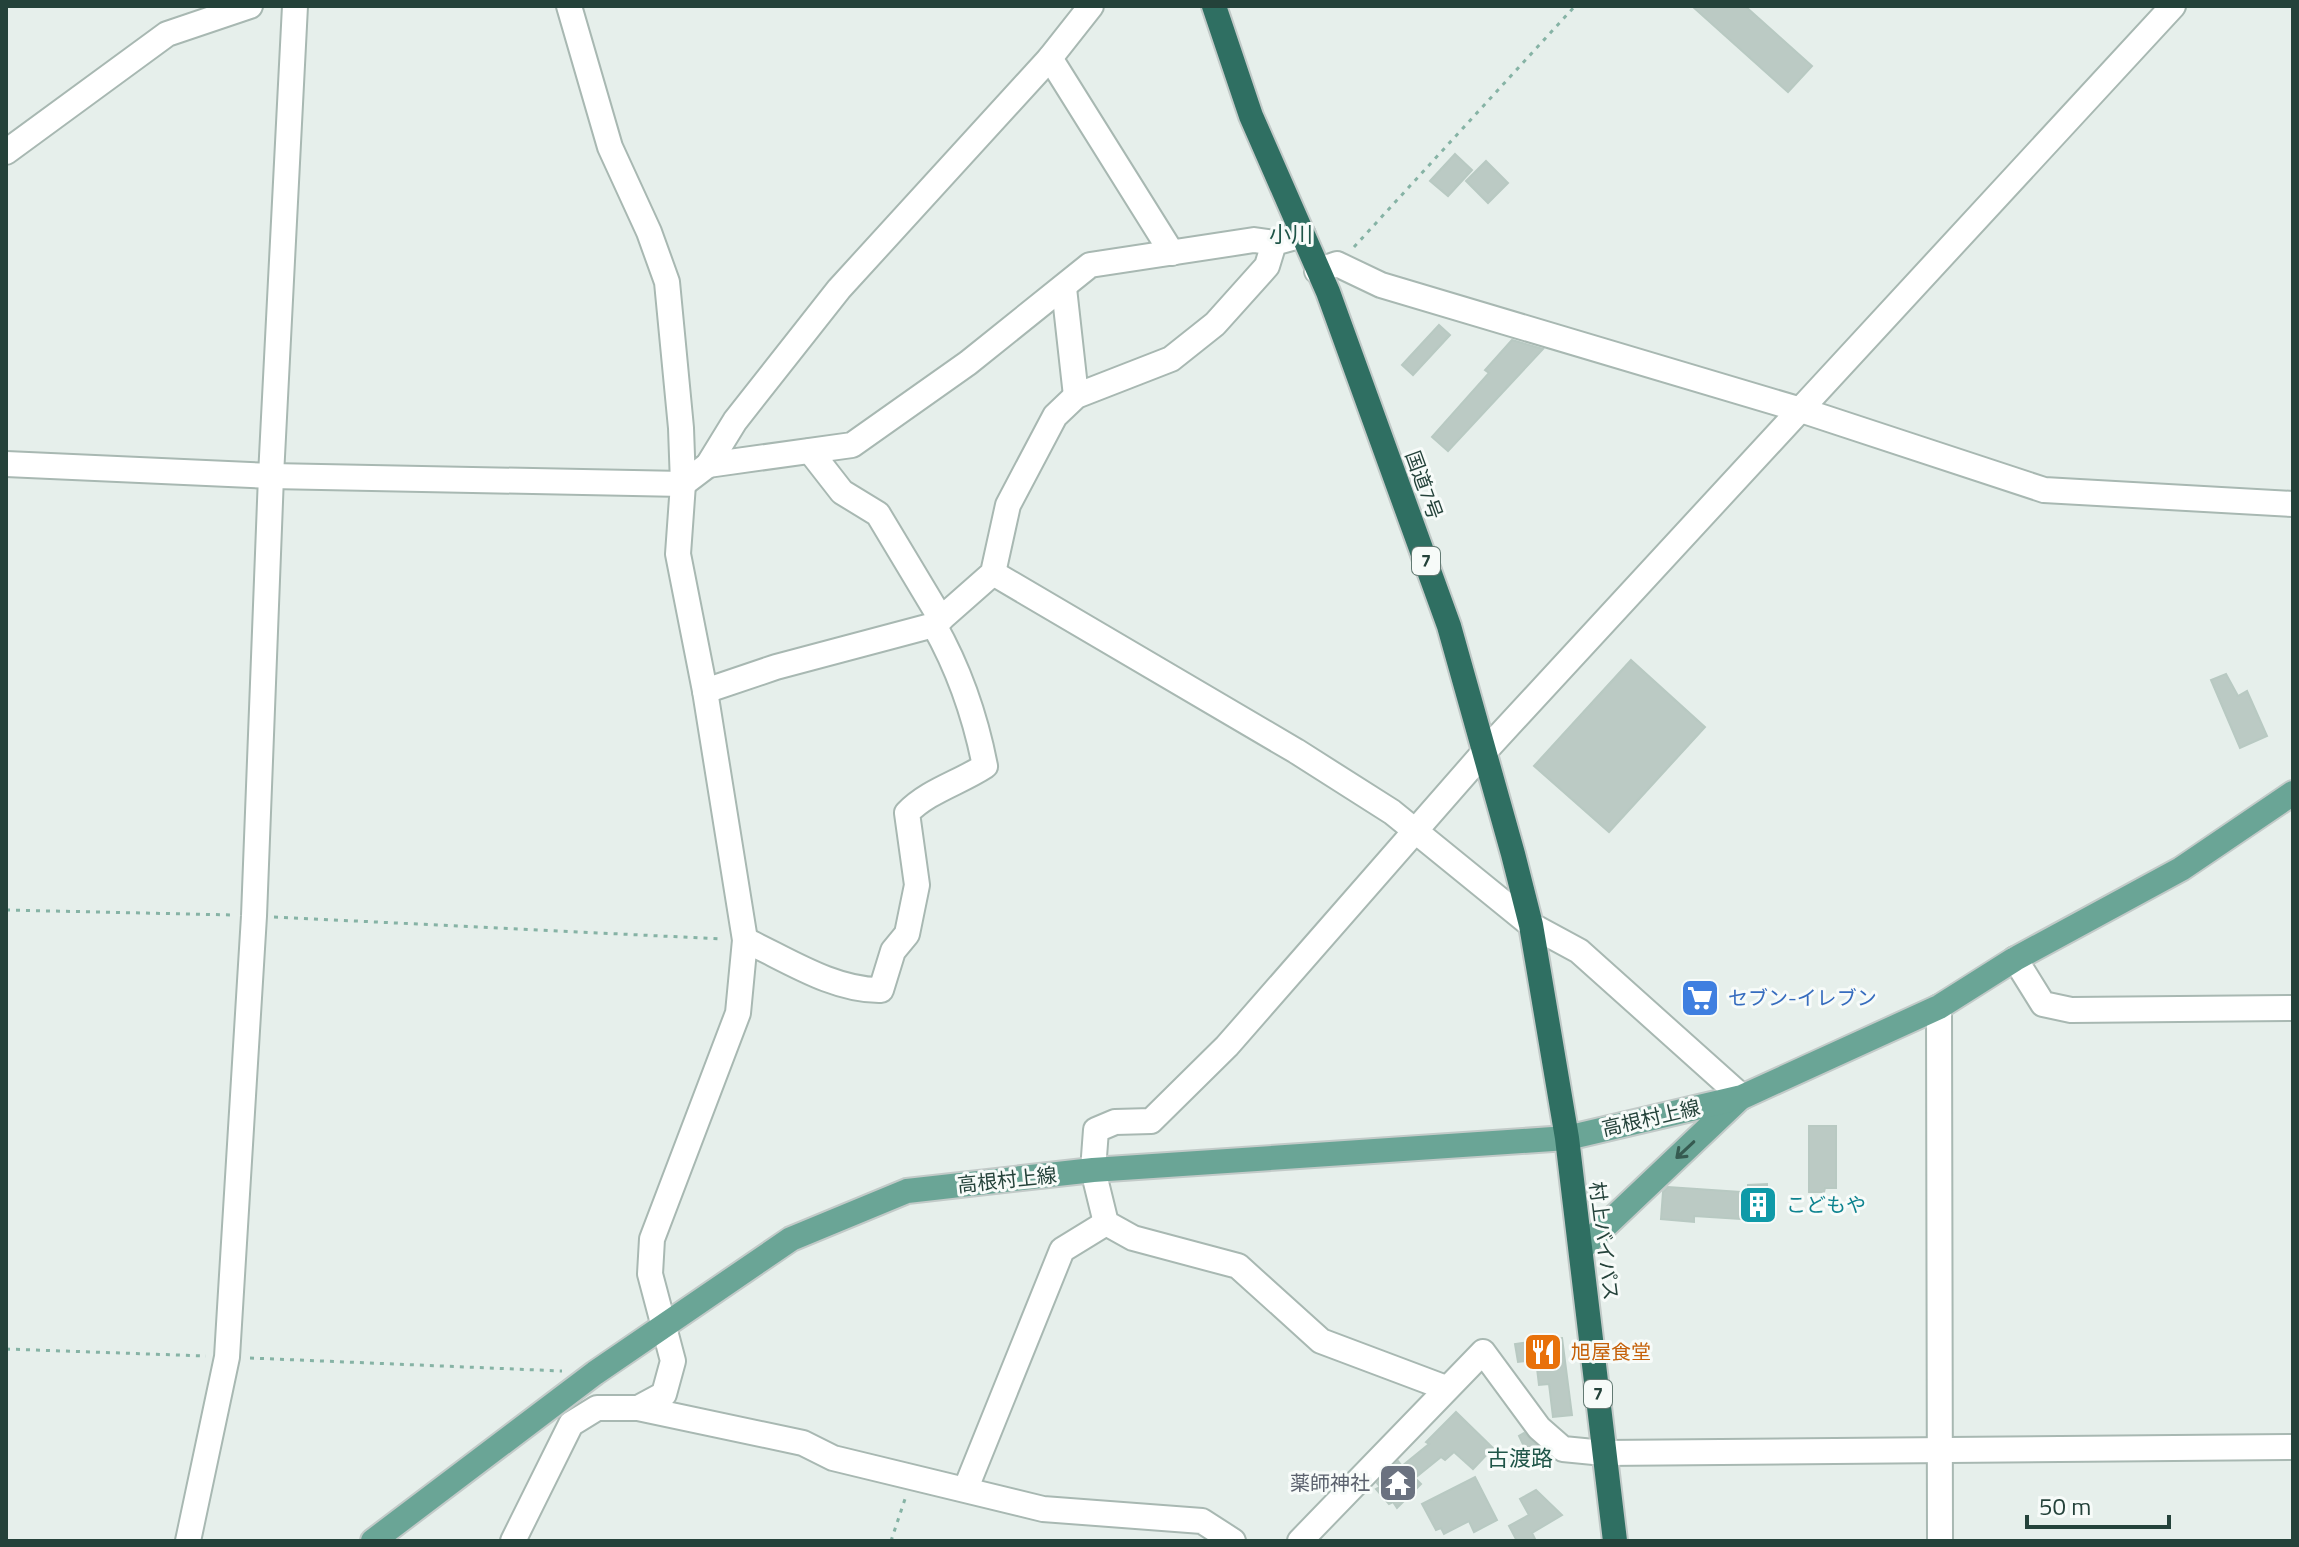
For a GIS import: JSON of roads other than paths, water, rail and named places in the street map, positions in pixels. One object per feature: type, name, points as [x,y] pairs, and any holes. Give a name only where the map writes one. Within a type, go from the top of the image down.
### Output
[{"type":"highway","name":"国道7号","points":[[1214,6],[1251,116],[1303,235],[1327,268],[1328,292],[1449,626],[1486,750],[1531,925],[1567,1138]]},
{"type":"highway","name":"村上バイパス","points":[[1567,1138],[1615,1541]]},
{"type":"main road","name":"高根村上線","points":[[373,1541],[595,1373],[791,1239],[907,1191],[1093,1170],[1567,1138],[1742,1097],[1939,1007],[2015,959],[2181,869],[2293,793]]},
{"type":"main road","name":"高根村上線","points":[[1582,1248],[1742,1097]]},
{"type":"street","points":[[6,152],[167,34],[250,6]]},
{"type":"street","points":[[188,1541],[227,1357],[254,916],[271,476],[295,6]]},
{"type":"street","points":[[569,6],[610,147],[649,232],[667,282],[674,335],[683,484],[678,554],[705,691],[745,940],[738,1013],[652,1239],[650,1274],[673,1361],[664,1394],[638,1408]]},
{"type":"street","points":[[6,464],[271,476],[683,484],[708,465],[735,421],[839,289],[1050,58],[1091,6]]},
{"type":"street","points":[[1446,1388],[1321,1341],[1238,1266],[1133,1238],[1106,1223],[1093,1170],[1096,1130],[1115,1122],[1151,1121],[1227,1046],[1486,750],[2173,6]]},
{"type":"street","points":[[1050,58],[1172,253]]},
{"type":"street","points":[[708,465],[852,445],[968,363],[1090,265],[1254,240],[1274,243],[1303,235]]},
{"type":"street","points":[[705,691],[776,667],[938,622],[993,573],[1008,505],[1055,416],[1076,396],[1171,359],[1215,324],[1267,266],[1274,243]]},
{"type":"street","points":[[1327,268],[1801,410],[2044,490],[2293,504]]},
{"type":"street","points":[[1064,288],[1076,396]]},
{"type":"street","points":[[745,940],[849,986],[881,990],[893,951],[907,934],[917,885],[907,813],[922,797],[957,785],[985,766],[975,719],[958,667],[938,622],[878,514],[842,492],[810,451]]},
{"type":"street","points":[[993,573],[1296,751],[1416,830],[1531,925],[1579,951],[1742,1097]]},
{"type":"street","points":[[2015,959],[2043,1004],[2071,1010],[2293,1008]]},
{"type":"street","points":[[1939,1007],[1940,1541]]},
{"type":"street","points":[[966,1488],[1062,1250],[1106,1223]]},
{"type":"street","points":[[1300,1541],[1483,1352],[1539,1428],[1563,1449],[1604,1453],[2293,1447]]},
{"type":"street","points":[[513,1541],[571,1424],[597,1408],[638,1408],[803,1443],[833,1458],[1043,1509],[1202,1521],[1233,1541]]},
{"type":"place","name":"セブン-イレブン","points":[[1700,998]]},
{"type":"place","name":"こどもや","points":[[1758,1205]]},
{"type":"place","name":"旭屋食堂","points":[[1543,1352]]},
{"type":"place","name":"薬師神社","points":[[1398,1483]]},
{"type":"district","name":"小川","points":[[1291,234]]},
{"type":"district","name":"古渡路","points":[[1520,1458]]}]
